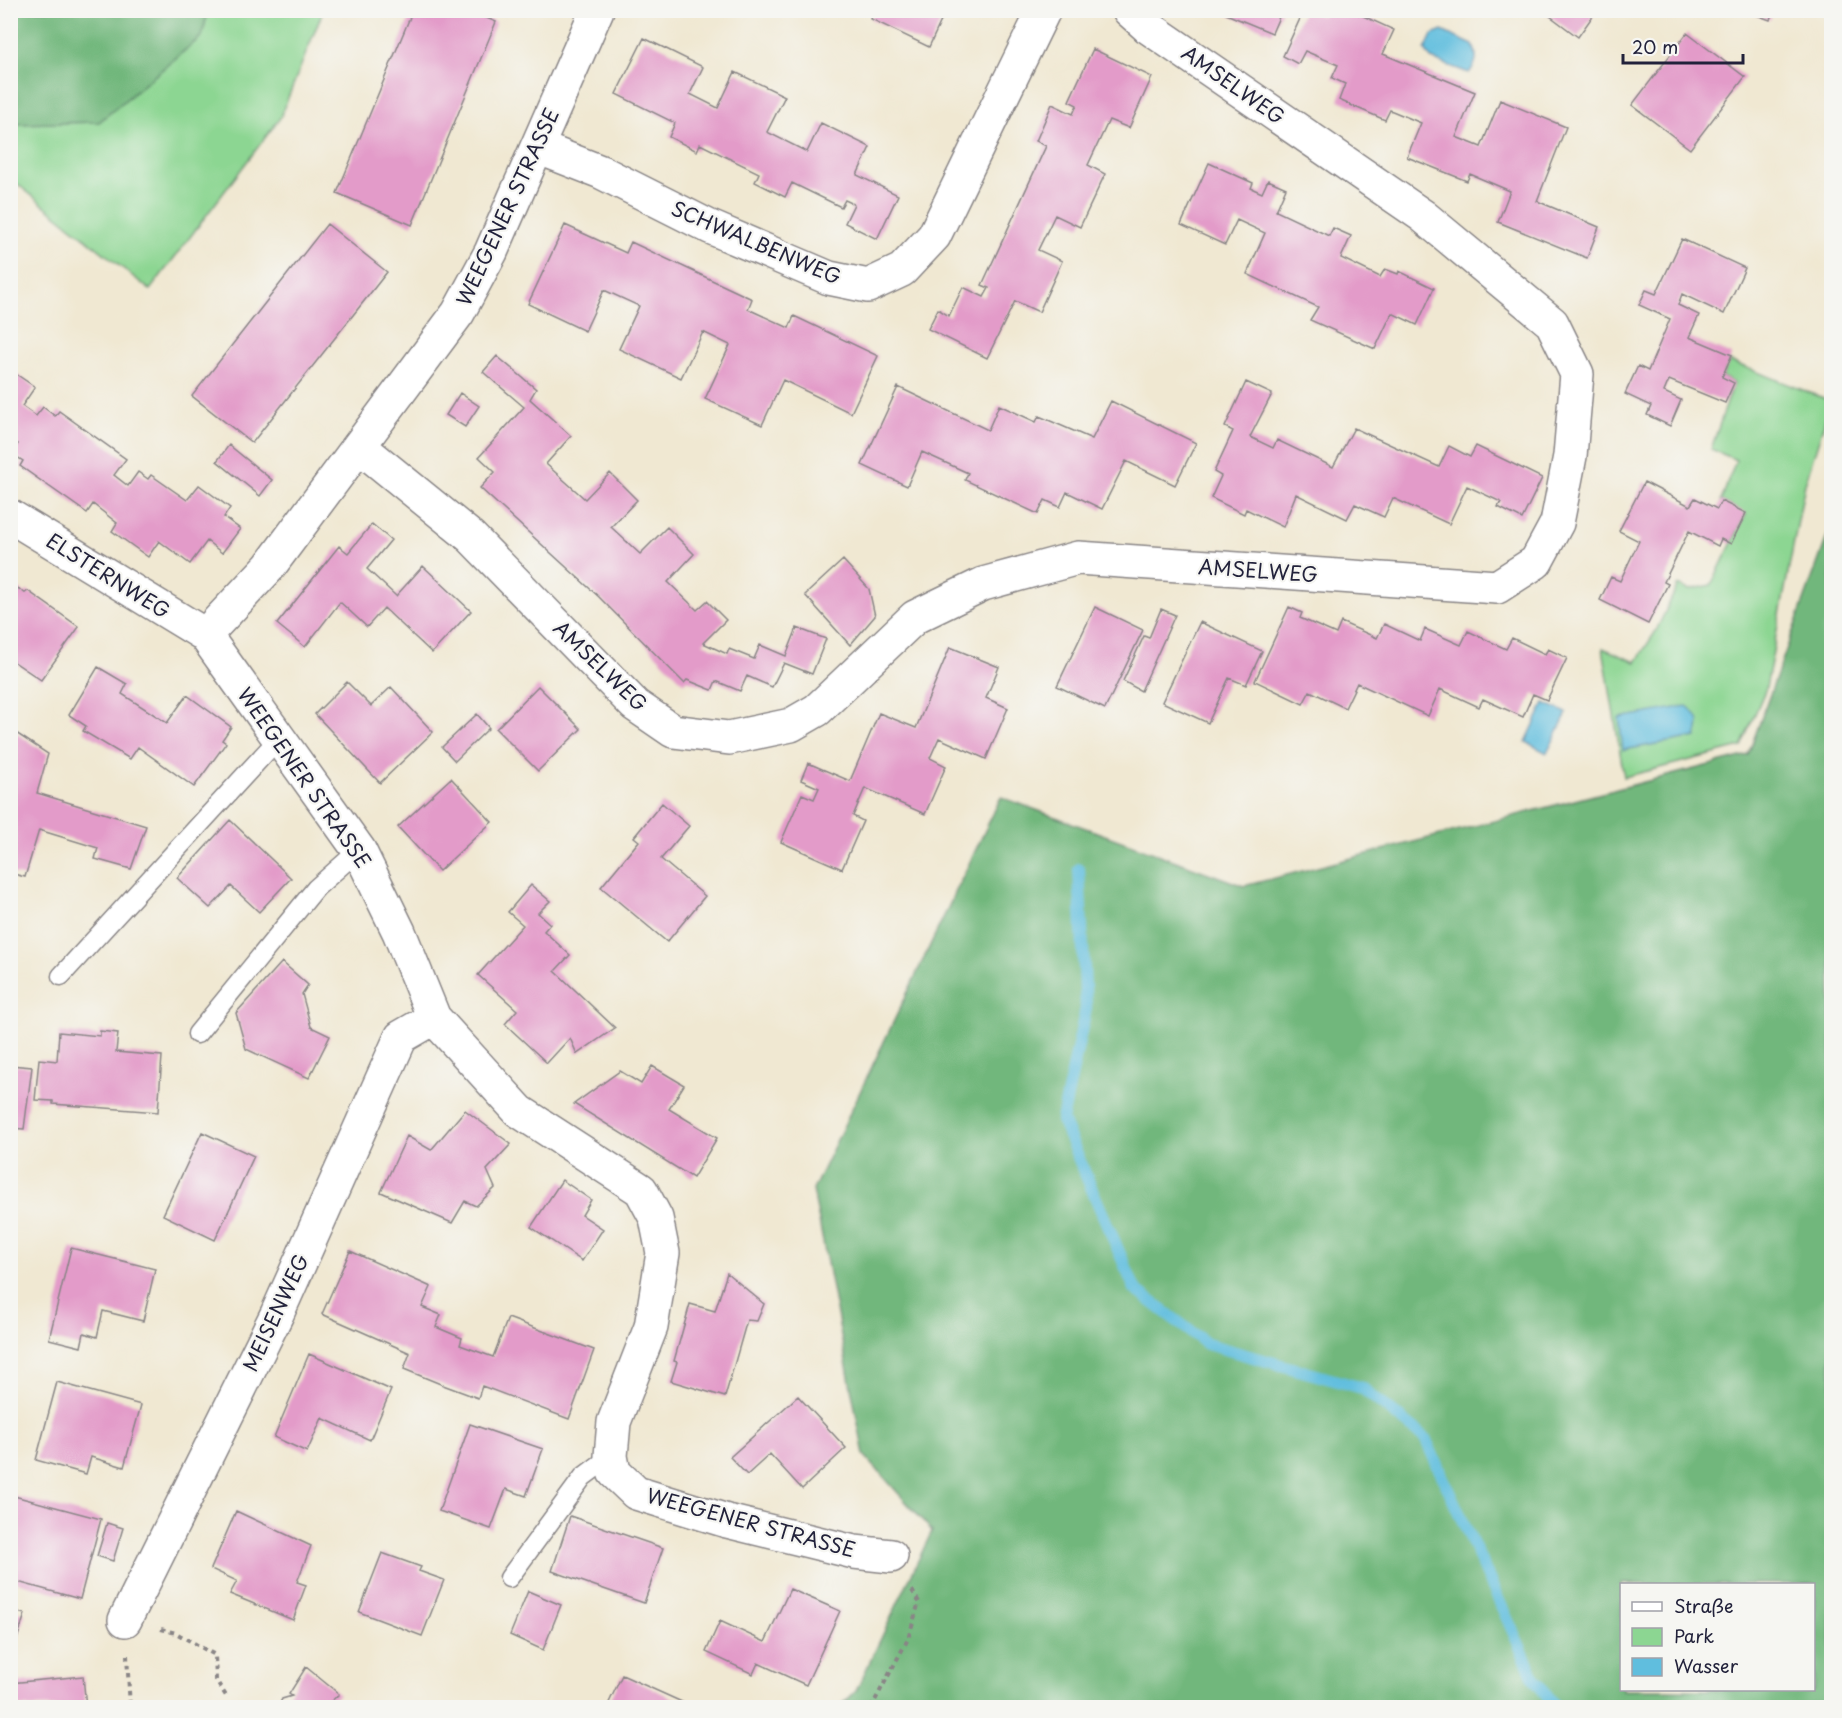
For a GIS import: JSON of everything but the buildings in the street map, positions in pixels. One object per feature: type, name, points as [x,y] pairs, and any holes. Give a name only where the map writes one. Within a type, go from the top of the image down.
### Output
[{"type":"street","name":"WEEGENER STRASSE","points":[[597,10],[491,252],[458,313],[269,567],[205,635],[359,850],[399,932],[434,1018],[519,1111],[641,1191],[656,1218],[663,1252],[651,1327],[614,1422],[611,1456],[614,1472],[636,1492],[727,1521],[854,1552],[891,1556]]},
{"type":"street","name":"SCHWALBENWEG","points":[[537,147],[601,172],[710,227],[829,278],[868,286],[902,270],[934,236],[1044,10]]},
{"type":"street","name":"AMSELWEG","points":[[359,446],[471,537],[636,705],[673,731],[729,738],[791,725],[817,710],[915,617],[983,584],[1078,558],[1497,587],[1536,562],[1557,523],[1570,456],[1577,374],[1552,323],[1423,216],[1148,27],[1129,10]]},
{"type":"street","name":"ELSTERNWEG","points":[[10,516],[205,635]]},
{"type":"street","name":"MEISENWEG","points":[[125,1620],[277,1314],[400,1037],[434,1018]]},
{"type":"lane","points":[[61,976],[279,738]]},
{"type":"lane","points":[[197,1034],[316,888],[359,850]]},
{"type":"lane","points":[[509,1578],[583,1476],[611,1456]]},
{"type":"path","points":[[871,1707],[908,1639],[919,1602],[891,1556]]},
{"type":"path","points":[[125,1620],[130,1707]]},
{"type":"path","points":[[177,1633],[215,1655],[216,1680],[228,1699]]},
{"type":"green space","points":[[10,11],[208,11],[202,36],[99,122],[11,124]]},
{"type":"green space","points":[[208,11],[323,11],[280,118],[150,290],[11,179],[10,124],[99,122],[202,36]]},
{"type":"green space","points":[[1729,361],[1831,401],[1805,484],[1766,688],[1741,747],[1624,777],[1603,648],[1636,662],[1656,631],[1678,585],[1689,590],[1711,585],[1746,514],[1721,501],[1736,460],[1711,449],[1734,383],[1722,377]]},
{"type":"green space","points":[[1831,526],[1831,1707],[840,1707],[856,1691],[932,1531],[864,1455],[813,1190],[1001,797],[1244,886],[1748,755]]},
{"type":"water","points":[[1442,31],[1473,45],[1476,60],[1469,73],[1431,59],[1425,50],[1432,35]]},
{"type":"water","points":[[1544,703],[1567,713],[1547,753],[1526,742]]},
{"type":"water","points":[[1687,706],[1695,713],[1698,720],[1699,727],[1696,737],[1623,750],[1619,718]]},
{"type":"waterway","points":[[1079,869],[1086,1008],[1062,1120],[1135,1289],[1207,1344],[1362,1388],[1425,1438],[1535,1680],[1557,1708]]}]
